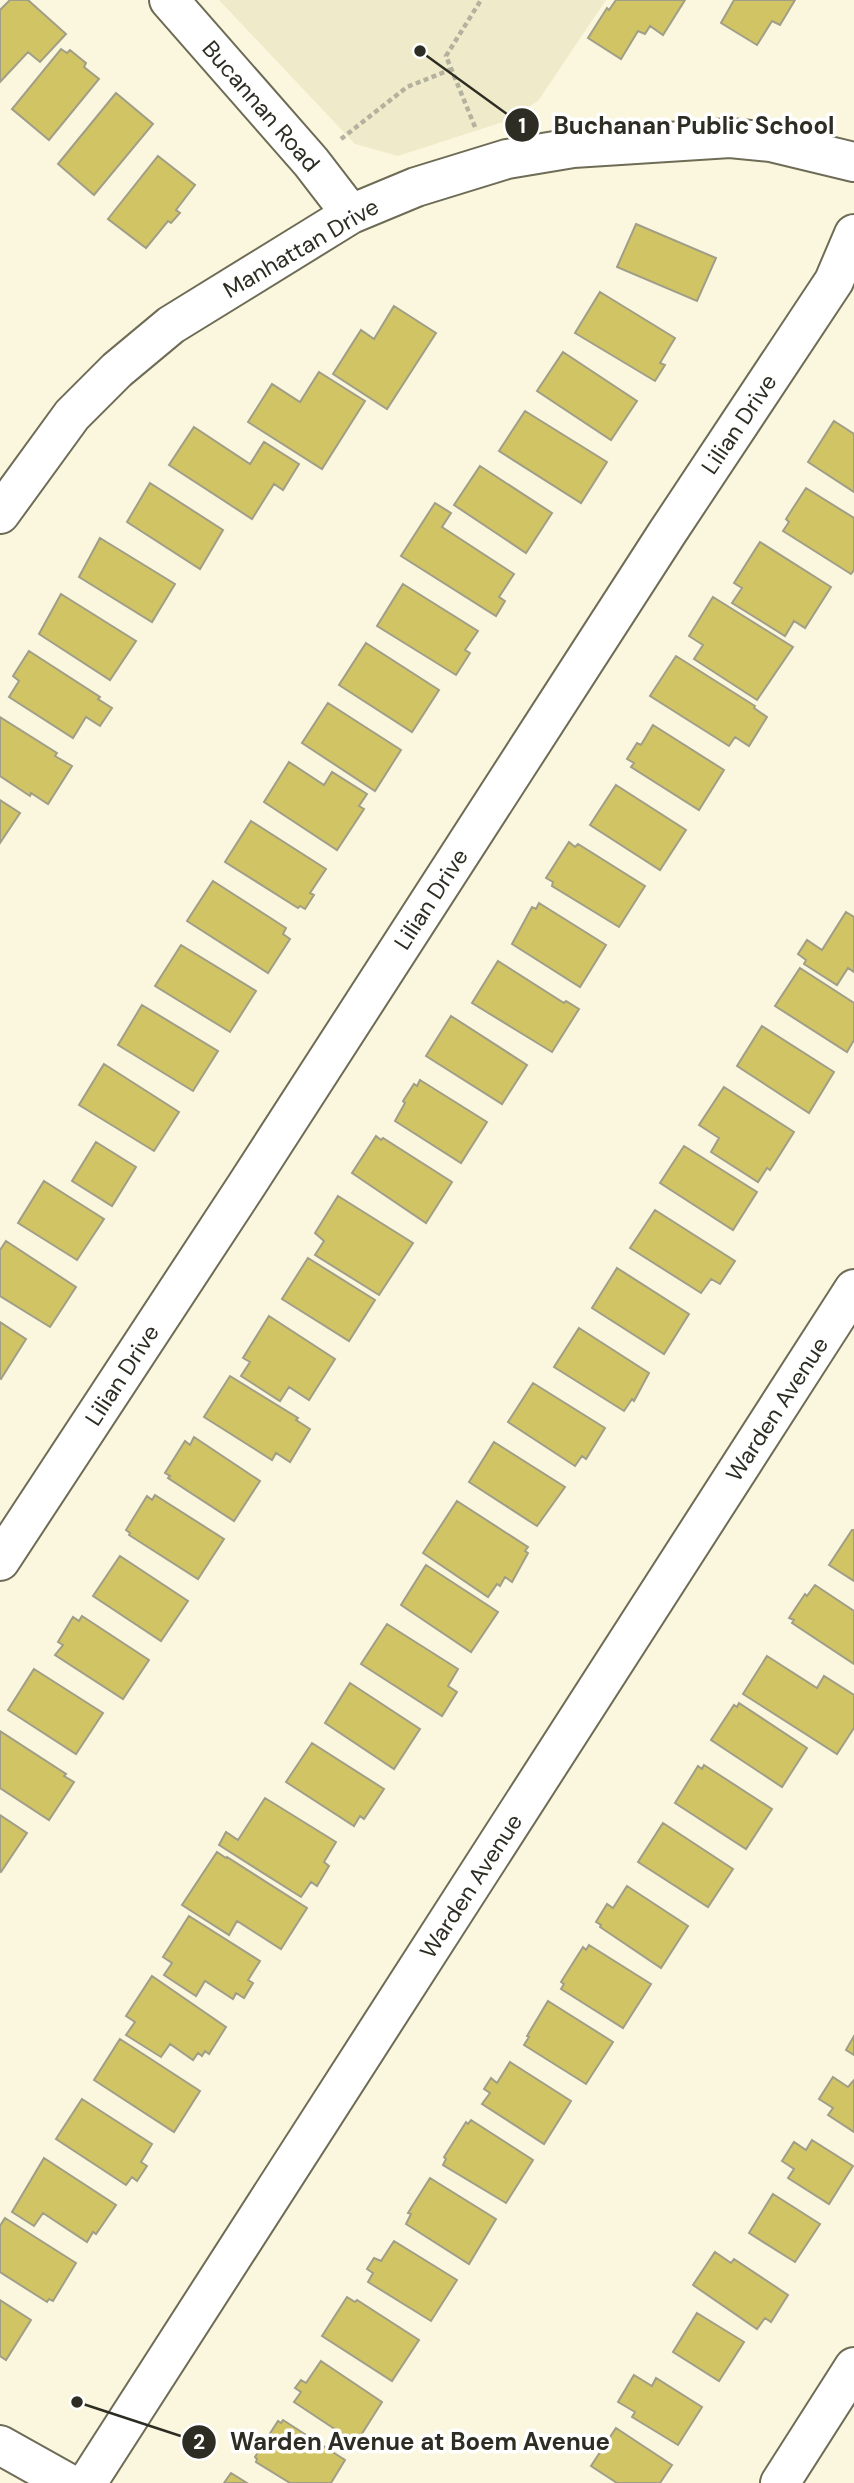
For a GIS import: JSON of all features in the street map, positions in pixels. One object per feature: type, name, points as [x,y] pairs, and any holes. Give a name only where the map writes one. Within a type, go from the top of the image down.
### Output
[{"type":"street","name":"Bucannan Road","points":[[169,0],[311,162],[351,214]]},
{"type":"street","name":"Manhattan Drive","points":[[0,514],[72,415],[117,370],[171,326],[351,214],[416,187],[490,163],[573,148],[730,138],[771,142],[854,162]]},
{"type":"street","name":"Lilian Drive","points":[[0,1561],[246,1186],[659,545],[834,281],[854,234]]},
{"type":"street","name":"Warden Avenue","points":[[87,2483],[854,1289]]},
{"type":"street","points":[[780,2483],[854,2368]]},
{"type":"street","points":[[0,2445],[68,2483]]},
{"type":"path","points":[[481,0],[446,56],[490,163]]},
{"type":"path","points":[[311,162],[407,87],[452,69]]},
{"type":"shaded area","points":[[219,0],[606,0],[538,101],[503,122],[398,156],[355,144]]},
{"type":"building","points":[[10,0],[28,0],[66,34],[40,62],[28,52],[0,82],[0,10]]},
{"type":"building","points":[[616,0],[685,0],[663,35],[650,26],[645,34],[638,31],[621,59],[588,38],[607,8],[609,10]]},
{"type":"building","points":[[734,0],[795,0],[780,25],[772,21],[757,45],[721,23]]},
{"type":"building","points":[[61,49],[67,53],[70,50],[86,63],[84,67],[99,79],[49,140],[12,109]]},
{"type":"building","points":[[116,93],[153,124],[94,195],[58,164]]},
{"type":"building","points":[[158,156],[195,185],[176,210],[180,213],[171,223],[168,221],[146,248],[108,219]]},
{"type":"building","points":[[636,224],[716,258],[697,301],[617,267]]},
{"type":"building","points":[[600,292],[675,338],[660,363],[665,365],[655,381],[575,333]]},
{"type":"building","points":[[394,306],[436,333],[387,409],[333,374],[361,330],[374,339]]},
{"type":"building","points":[[563,352],[637,401],[611,440],[537,391]]},
{"type":"building","points":[[319,372],[365,401],[322,469],[248,422],[272,384],[300,402]]},
{"type":"building","points":[[525,411],[607,462],[581,503],[499,451]]},
{"type":"building","points":[[834,421],[854,434],[854,492],[808,462]]},
{"type":"building","points":[[194,427],[250,464],[264,442],[299,464],[283,490],[274,484],[252,519],[169,465]]},
{"type":"building","points":[[480,466],[552,513],[526,553],[454,505]]},
{"type":"building","points":[[150,483],[223,530],[200,569],[127,522]]},
{"type":"building","points":[[806,488],[854,518],[854,570],[851,574],[783,531],[789,522],[786,519]]},
{"type":"building","points":[[435,503],[451,513],[442,527],[514,574],[499,597],[505,601],[496,616],[401,556]]},
{"type":"building","points":[[100,538],[175,584],[152,622],[79,577]]},
{"type":"building","points":[[760,542],[831,587],[805,628],[794,621],[785,636],[732,603],[742,588],[734,583]]},
{"type":"building","points":[[403,584],[478,631],[465,650],[470,653],[456,675],[377,626]]},
{"type":"building","points":[[61,594],[136,641],[110,680],[39,634]]},
{"type":"building","points":[[713,597],[793,647],[757,700],[694,659],[703,645],[689,636]]},
{"type":"building","points":[[366,643],[439,690],[412,732],[339,685]]},
{"type":"building","points":[[29,651],[100,697],[98,699],[112,708],[100,726],[86,717],[73,738],[9,697],[19,681],[13,676]]},
{"type":"building","points":[[676,656],[755,706],[754,708],[767,717],[749,746],[735,737],[729,746],[650,696]]},
{"type":"building","points":[[328,703],[401,750],[375,791],[302,743]]},
{"type":"building","points":[[0,717],[57,753],[55,756],[72,766],[48,804],[31,793],[30,796],[0,776]]},
{"type":"building","points":[[653,725],[724,770],[699,810],[631,767],[634,763],[627,759],[637,743],[641,745]]},
{"type":"building","points":[[289,762],[324,785],[332,772],[367,794],[359,806],[364,809],[337,850],[264,802]]},
{"type":"building","points":[[616,785],[686,830],[660,870],[590,825]]},
{"type":"building","points":[[0,800],[20,813],[0,843]]},
{"type":"building","points":[[251,821],[326,869],[310,893],[314,895],[305,909],[300,906],[298,908],[225,862]]},
{"type":"building","points":[[569,842],[575,847],[578,844],[645,886],[619,927],[552,886],[553,882],[546,878]]},
{"type":"building","points":[[213,881],[286,928],[283,934],[290,939],[268,973],[187,921]]},
{"type":"building","points":[[539,903],[606,945],[580,987],[512,944],[532,907],[536,909]]},
{"type":"building","points":[[846,912],[854,917],[854,972],[848,968],[837,985],[804,964],[806,960],[798,954],[807,940],[822,950]]},
{"type":"building","points":[[181,945],[256,991],[230,1032],[155,986]]},
{"type":"building","points":[[498,961],[564,1003],[566,1001],[579,1009],[552,1052],[472,1003]]},
{"type":"building","points":[[800,968],[854,1003],[854,1040],[847,1052],[775,1006]]},
{"type":"building","points":[[142,1005],[218,1051],[193,1091],[118,1045]]},
{"type":"building","points":[[451,1016],[527,1065],[502,1104],[426,1056]]},
{"type":"building","points":[[762,1026],[834,1072],[809,1113],[737,1066]]},
{"type":"building","points":[[104,1064],[179,1112],[154,1151],[79,1105]]},
{"type":"building","points":[[420,1080],[487,1122],[461,1163],[395,1121],[405,1103],[403,1101],[414,1084],[417,1086]]},
{"type":"building","points":[[724,1087],[794,1132],[770,1170],[767,1168],[758,1182],[711,1152],[719,1138],[699,1125]]},
{"type":"building","points":[[376,1136],[452,1182],[426,1223],[352,1173]]},
{"type":"building","points":[[96,1142],[136,1167],[112,1206],[72,1181]]},
{"type":"building","points":[[684,1146],[757,1192],[733,1230],[660,1183]]},
{"type":"building","points":[[44,1181],[104,1219],[77,1260],[18,1223]]},
{"type":"building","points":[[338,1196],[413,1243],[379,1295],[315,1255],[324,1241],[315,1233]]},
{"type":"building","points":[[655,1210],[735,1261],[720,1284],[711,1279],[701,1293],[630,1248]]},
{"type":"building","points":[[6,1241],[76,1287],[50,1327],[0,1296],[0,1250]]},
{"type":"building","points":[[308,1258],[375,1300],[349,1341],[282,1299]]},
{"type":"building","points":[[617,1268],[689,1314],[664,1354],[592,1308]]},
{"type":"building","points":[[269,1316],[335,1359],[309,1400],[289,1387],[280,1401],[241,1376],[250,1362],[243,1358]]},
{"type":"building","points":[[0,1322],[26,1339],[1,1379],[0,1378]]},
{"type":"building","points":[[579,1328],[649,1373],[634,1401],[632,1399],[624,1411],[554,1367]]},
{"type":"building","points":[[230,1376],[298,1418],[296,1420],[310,1429],[290,1462],[276,1453],[272,1460],[204,1417]]},
{"type":"building","points":[[533,1383],[605,1428],[586,1459],[582,1456],[575,1466],[508,1422]]},
{"type":"building","points":[[194,1437],[260,1481],[234,1521],[168,1478],[170,1476],[165,1473],[185,1441],[190,1445]]},
{"type":"building","points":[[494,1442],[565,1487],[537,1526],[469,1482]]},
{"type":"building","points":[[155,1495],[224,1539],[198,1579],[129,1535],[126,1530],[147,1496],[152,1500]]},
{"type":"building","points":[[457,1501],[528,1547],[525,1551],[528,1553],[512,1582],[505,1577],[488,1597],[423,1553]]},
{"type":"building","points":[[854,1530],[854,1581],[829,1565]]},
{"type":"building","points":[[120,1556],[188,1601],[161,1641],[93,1596]]},
{"type":"building","points":[[426,1565],[498,1612],[471,1652],[401,1605]]},
{"type":"building","points":[[815,1585],[854,1611],[854,1664],[792,1623],[794,1620],[789,1618],[805,1594],[807,1596]]},
{"type":"building","points":[[82,1616],[149,1660],[123,1699],[55,1655],[63,1645],[58,1642],[73,1617],[79,1621]]},
{"type":"building","points":[[387,1624],[458,1669],[448,1686],[457,1692],[442,1716],[361,1664]]},
{"type":"building","points":[[767,1656],[817,1688],[824,1676],[854,1695],[854,1728],[837,1754],[743,1694]]},
{"type":"building","points":[[34,1669],[103,1713],[76,1754],[8,1710]]},
{"type":"building","points":[[350,1683],[420,1729],[394,1769],[325,1723]]},
{"type":"building","points":[[739,1703],[807,1748],[782,1787],[711,1740],[734,1705],[737,1707]]},
{"type":"building","points":[[0,1731],[74,1782],[49,1820],[0,1788]]},
{"type":"building","points":[[312,1743],[384,1789],[364,1819],[360,1816],[354,1826],[286,1782]]},
{"type":"building","points":[[704,1765],[772,1809],[746,1849],[675,1803],[698,1766],[702,1769]]},
{"type":"building","points":[[265,1798],[336,1842],[324,1862],[329,1866],[317,1886],[311,1882],[301,1897],[219,1845],[226,1832],[238,1840]]},
{"type":"building","points":[[0,1815],[27,1833],[1,1872],[0,1871]]},
{"type":"building","points":[[663,1823],[733,1869],[708,1907],[638,1862]]},
{"type":"building","points":[[217,1852],[307,1908],[281,1949],[237,1921],[229,1935],[182,1905]]},
{"type":"building","points":[[627,1886],[688,1926],[661,1968],[596,1922],[607,1904],[613,1908]]},
{"type":"building","points":[[189,1916],[260,1961],[248,1980],[253,1983],[244,1998],[236,1993],[233,1999],[205,1981],[196,1996],[164,1975],[172,1963],[163,1957]]},
{"type":"building","points":[[589,1945],[651,1984],[623,2028],[561,1989],[564,1984],[561,1982],[583,1947],[586,1950]]},
{"type":"building","points":[[152,1976],[226,2027],[209,2054],[205,2051],[202,2056],[198,2053],[193,2060],[170,2044],[161,2057],[126,2035],[135,2022],[126,2016]]},
{"type":"building","points":[[548,2001],[613,2042],[586,2084],[524,2045]]},
{"type":"building","points":[[854,2036],[854,2055],[846,2050]]},
{"type":"building","points":[[120,2039],[200,2091],[174,2132],[94,2080]]},
{"type":"building","points":[[510,2062],[571,2101],[544,2144],[482,2104],[490,2093],[484,2089],[491,2078],[497,2083]]},
{"type":"building","points":[[833,2077],[848,2087],[854,2080],[854,2132],[828,2115],[833,2108],[819,2099]]},
{"type":"building","points":[[82,2099],[152,2144],[141,2162],[147,2166],[137,2181],[132,2177],[126,2185],[56,2139]]},
{"type":"building","points":[[471,2120],[533,2160],[506,2203],[443,2165],[446,2159],[444,2157],[466,2122],[468,2124]]},
{"type":"building","points":[[812,2140],[853,2166],[829,2204],[788,2178],[794,2169],[782,2161],[794,2142],[806,2150]]},
{"type":"building","points":[[44,2158],[116,2205],[96,2234],[93,2232],[87,2242],[43,2213],[34,2226],[12,2212]]},
{"type":"building","points":[[430,2178],[496,2219],[469,2264],[406,2224],[411,2214],[408,2213]]},
{"type":"building","points":[[773,2194],[820,2224],[795,2262],[749,2233]]},
{"type":"building","points":[[5,2218],[76,2263],[53,2301],[49,2299],[47,2302],[0,2272],[0,2226]]},
{"type":"building","points":[[394,2241],[457,2280],[431,2321],[368,2282],[373,2273],[367,2269],[374,2258],[381,2261]]},
{"type":"building","points":[[715,2252],[731,2263],[734,2259],[788,2295],[771,2322],[765,2318],[757,2329],[693,2285]]},
{"type":"building","points":[[347,2297],[355,2302],[357,2300],[419,2340],[392,2381],[322,2336]]},
{"type":"building","points":[[0,2300],[31,2320],[6,2360],[0,2356]]},
{"type":"building","points":[[697,2313],[744,2342],[719,2381],[673,2352]]},
{"type":"building","points":[[321,2361],[382,2402],[356,2443],[294,2402],[301,2392],[295,2388],[301,2380],[306,2383]]},
{"type":"building","points":[[634,2375],[652,2386],[656,2378],[702,2407],[678,2445],[632,2417],[635,2412],[618,2402]]},
{"type":"building","points":[[283,2420],[345,2460],[331,2483],[290,2483],[256,2462],[255,2457],[278,2421],[281,2423]]},
{"type":"building","points":[[616,2428],[672,2465],[660,2483],[617,2483],[591,2466]]},
{"type":"building","points":[[231,2473],[247,2483],[224,2483]]},
{"type":"place","name":"Buchanan Public School","points":[[420,51]]},
{"type":"place","name":"Warden Avenue at Boem Avenue","points":[[77,2402]]}]
